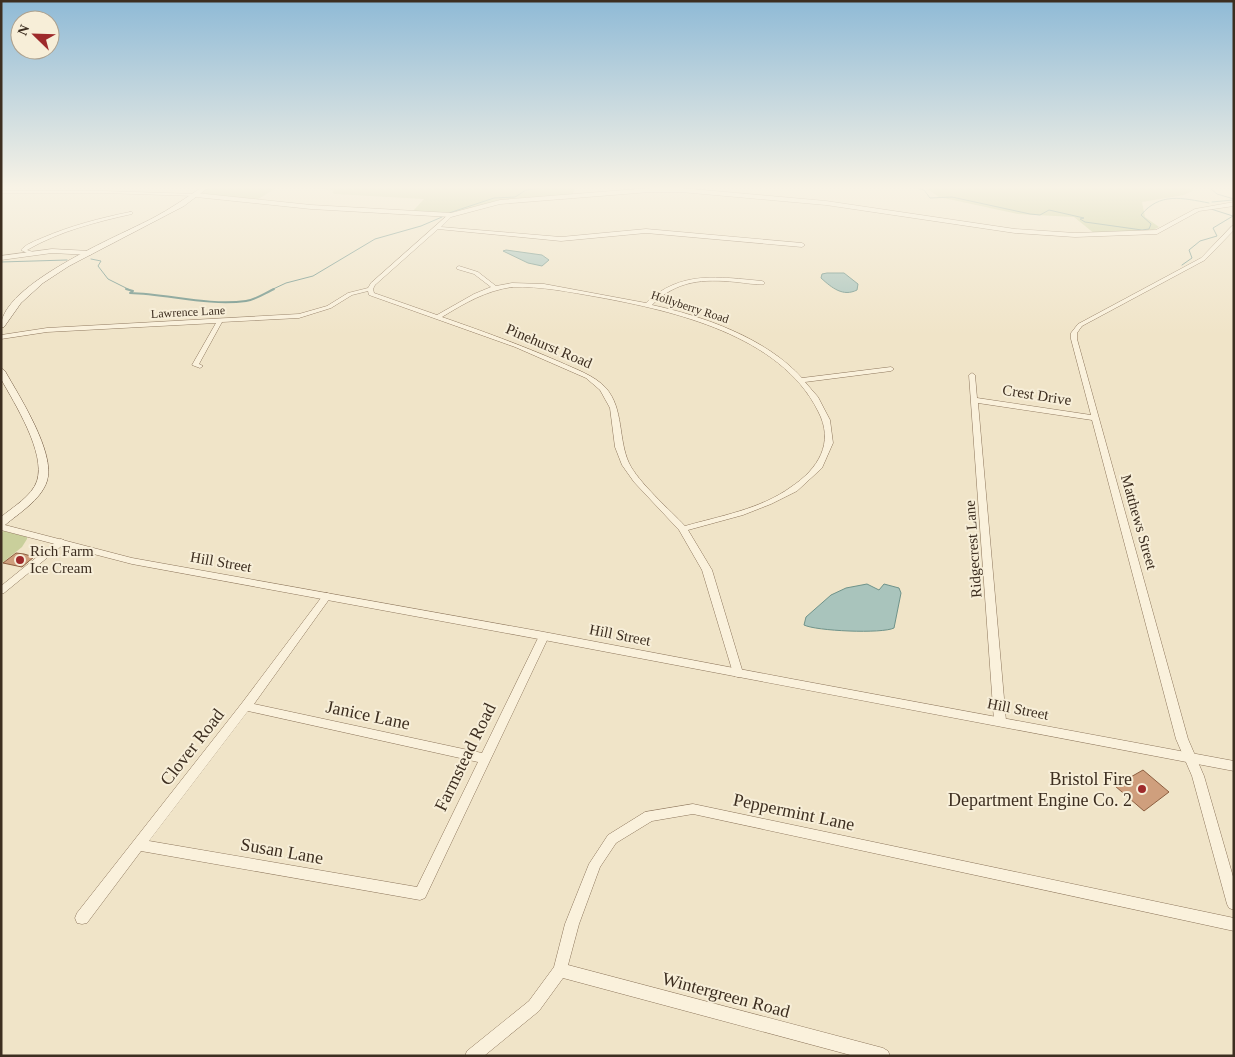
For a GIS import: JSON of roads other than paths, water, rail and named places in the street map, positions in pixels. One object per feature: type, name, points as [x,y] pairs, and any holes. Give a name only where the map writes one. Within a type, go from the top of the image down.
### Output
[{"type":"main road","points":[[1,325],[14,305],[40,282],[120,236]]},
{"type":"main road","points":[[1,371],[34,435],[45,466],[42,482],[28,500],[1,523]]},
{"type":"street","points":[[31,253],[24,250],[50,236]]},
{"type":"street","points":[[370,289],[373,284],[429,236]]},
{"type":"street","points":[[531,236],[560,239],[589,236]]},
{"type":"street","points":[[705,236],[802,245]]},
{"type":"street","name":"Matthews Street","points":[[1226,236],[1203,259],[1077,327],[1074,339],[1182,739],[1190,758],[1234,904]]},
{"type":"street","points":[[1,258],[58,251],[90,253]]},
{"type":"street","points":[[459,268],[476,273],[494,287]]},
{"type":"street","points":[[648,305],[668,288],[687,280],[710,278],[762,284]]},
{"type":"street","name":"Hollyberry Road","points":[[437,318],[471,297],[494,287],[525,284],[544,286],[648,305],[697,319],[752,342],[780,361],[802,380],[824,409],[830,435],[825,456],[811,475],[794,489],[772,501],[683,529]]},
{"type":"street","name":"Pinehurst Road","points":[[370,289],[371,294],[376,297],[517,346],[575,370],[598,383],[608,394],[614,408],[619,448],[626,465],[637,480],[683,529],[711,580],[738,674]]},
{"type":"street","name":"Lawrence Lane","points":[[1,337],[47,330],[219,322],[308,315],[329,307],[350,294],[370,289]]},
{"type":"street","points":[[200,366],[195,364],[219,322]]},
{"type":"street","points":[[802,380],[891,369]]},
{"type":"street","name":"Ridgecrest Lane","points":[[972,374],[1000,721]]},
{"type":"street","name":"Crest Drive","points":[[974,400],[1095,418]]},
{"type":"street","name":"Hill Street","points":[[1,527],[132,561],[544,636],[1234,766]]},
{"type":"street","points":[[1,591],[61,542]]},
{"type":"street","name":"Clover Road","points":[[82,918],[246,706],[327,596]]},
{"type":"street","name":"Farmstead Road","points":[[420,894],[544,636]]},
{"type":"street","name":"Janice Lane","points":[[246,706],[484,758]]},
{"type":"street","name":"Peppermint Lane","points":[[472,1056],[534,1006],[560,970],[572,924],[595,864],[612,839],[649,816],[693,809],[1234,925]]},
{"type":"street","name":"Susan Lane","points":[[138,845],[420,894]]},
{"type":"street","name":"Wintergreen Road","points":[[560,970],[883,1056]]},
{"type":"water","points":[[503,251],[542,255],[549,260],[542,266],[528,263]]},
{"type":"water","points":[[844,273],[858,284],[857,290],[842,292],[834,288],[821,278],[822,274]]},
{"type":"water","points":[[867,584],[879,590],[884,584],[899,588],[901,593],[894,628],[877,631],[849,631],[821,629],[804,625],[806,617],[831,595],[846,588]]},
{"type":"waterway","points":[[271,290],[286,283],[313,276],[375,239],[384,236]]},
{"type":"waterway","points":[[1182,265],[1192,258],[1189,250],[1200,241],[1216,236]]},
{"type":"waterway","points":[[91,259],[101,261],[98,266],[108,279],[130,290]]},
{"type":"waterway","points":[[1,262],[67,260]]},
{"type":"waterway","points":[[126,289],[133,291],[130,293],[217,302],[249,300],[274,289]]},
{"type":"place","name":"Rich Farm Ice Cream","points":[[20,560]]},
{"type":"place","name":"Bristol Fire Department Engine Co. 2","points":[[1142,789]]}]
